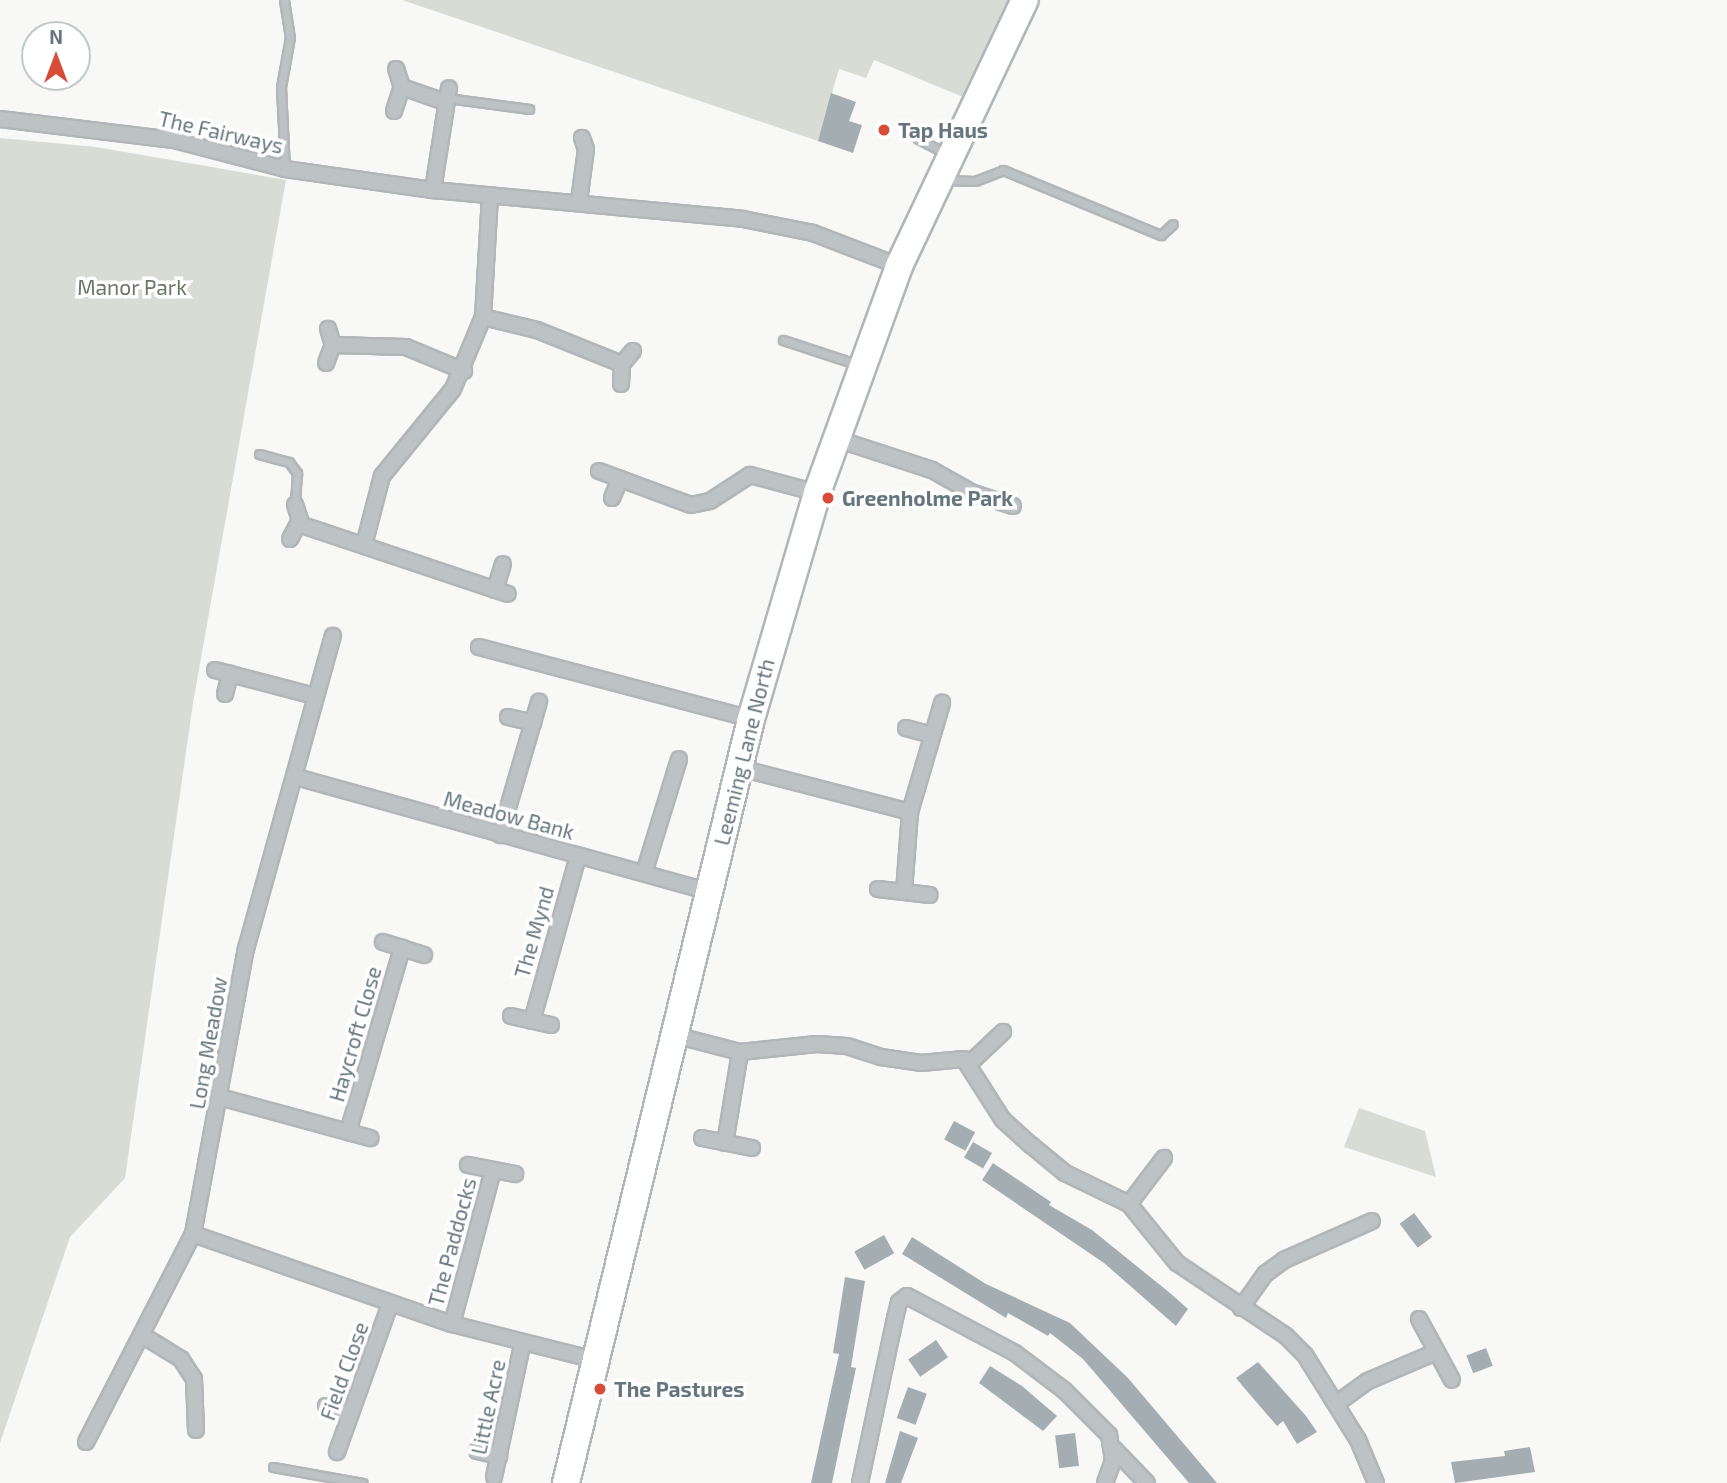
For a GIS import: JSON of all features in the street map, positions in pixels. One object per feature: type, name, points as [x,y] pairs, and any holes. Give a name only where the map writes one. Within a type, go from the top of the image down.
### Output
[{"type":"highway","name":"Leeming Lane North","points":[[566,1483],[751,719],[834,438],[899,266],[1025,0]]},
{"type":"street","points":[[394,111],[402,88],[396,69]]},
{"type":"street","points":[[402,88],[447,96],[433,190]]},
{"type":"street","name":"The Fairways","points":[[0,119],[174,140],[285,169],[433,190],[579,201],[777,224],[813,233],[899,266]]},
{"type":"street","points":[[579,201],[586,149],[582,138]]},
{"type":"street","points":[[364,545],[382,476],[438,411],[464,371],[483,317],[490,195]]},
{"type":"street","points":[[483,317],[537,331],[622,364]]},
{"type":"street","points":[[326,363],[333,345],[328,328]]},
{"type":"street","points":[[333,345],[406,347],[464,371]]},
{"type":"street","points":[[621,384],[622,364],[633,351]]},
{"type":"street","points":[[834,438],[932,470],[973,493],[1013,506]]},
{"type":"street","points":[[599,471],[691,505],[710,501],[750,475],[817,493]]},
{"type":"street","points":[[612,498],[620,479]]},
{"type":"street","points":[[290,539],[299,524],[295,505]]},
{"type":"street","points":[[299,524],[501,592],[503,564]]},
{"type":"street","name":"Long Meadow","points":[[86,1442],[193,1234],[246,949],[296,777],[315,696],[333,636]]},
{"type":"street","points":[[479,647],[751,719]]},
{"type":"street","points":[[225,694],[223,672],[315,696]]},
{"type":"street","points":[[500,835],[539,702]]},
{"type":"street","points":[[904,892],[910,812],[942,703]]},
{"type":"street","points":[[508,717],[533,723]]},
{"type":"street","points":[[906,728],[932,736]]},
{"type":"street","points":[[644,873],[679,759]]},
{"type":"street","points":[[740,768],[910,812]]},
{"type":"street","name":"Meadow Bank","points":[[296,777],[711,892]]},
{"type":"street","name":"The Mynd","points":[[532,1021],[578,856]]},
{"type":"street","points":[[878,889],[930,895]]},
{"type":"street","points":[[383,942],[424,955]]},
{"type":"street","name":"Haycroft Close","points":[[348,1132],[402,948]]},
{"type":"street","points":[[511,1016],[551,1025]]},
{"type":"street","points":[[969,1064],[1003,1032]]},
{"type":"street","points":[[674,1035],[740,1052],[846,1046],[881,1057],[921,1063],[964,1059],[1003,1120],[1031,1145],[1065,1173],[1129,1204],[1177,1263],[1286,1336],[1305,1355],[1358,1440],[1376,1483]]},
{"type":"street","points":[[725,1143],[740,1052]]},
{"type":"street","name":"Haycroft Close","points":[[220,1097],[370,1138]]},
{"type":"street","points":[[702,1139],[752,1148]]},
{"type":"street","points":[[1129,1204],[1164,1158]]},
{"type":"street","points":[[468,1165],[515,1174]]},
{"type":"street","name":"The Paddocks","points":[[452,1324],[493,1170]]},
{"type":"street","points":[[1241,1308],[1265,1274],[1284,1260],[1372,1221]]},
{"type":"street","points":[[193,1234],[452,1324],[522,1345],[595,1360]]},
{"type":"street","points":[[860,1483],[899,1302],[907,1296],[1042,1370],[1109,1435],[1114,1449],[1147,1483]]},
{"type":"street","name":"Field Close","points":[[337,1452],[390,1304]]},
{"type":"street","points":[[1419,1319],[1452,1380]]},
{"type":"street","points":[[142,1335],[181,1359],[194,1379],[196,1430]]},
{"type":"street","name":"Little Acre","points":[[494,1477],[522,1345]]},
{"type":"street","points":[[1336,1404],[1368,1381],[1436,1352]]},
{"type":"street","points":[[326,1406],[350,1415]]},
{"type":"street","points":[[1105,1483],[1114,1449]]},
{"type":"street","points":[[477,1451],[499,1456]]},
{"type":"lane","points":[[284,0],[290,37],[281,87],[285,169]]},
{"type":"lane","points":[[447,96],[530,109]]},
{"type":"lane","points":[[918,139],[951,156]]},
{"type":"lane","points":[[940,180],[975,181],[1003,170],[1161,236],[1173,224]]},
{"type":"lane","points":[[783,341],[860,365]]},
{"type":"lane","points":[[259,454],[289,462],[297,473],[295,505]]},
{"type":"lane","points":[[273,1467],[363,1483]]},
{"type":"green space","points":[[402,0],[1009,0],[963,97],[874,60],[866,78],[839,69],[818,141]]},
{"type":"green space","name":"Manor Park","points":[[0,138],[96,147],[286,180],[193,703],[125,1178],[70,1237],[0,1443]]},
{"type":"green space","points":[[1359,1108],[1425,1131],[1436,1177],[1344,1147]]},
{"type":"building","points":[[831,93],[856,102],[849,121],[862,125],[853,153],[818,141]]},
{"type":"building","points":[[954,1121],[975,1132],[965,1151],[944,1140]]},
{"type":"building","points":[[973,1142],[992,1153],[983,1169],[964,1158]]},
{"type":"building","points":[[993,1163],[1051,1202],[1049,1205],[1092,1230],[1188,1309],[1176,1326],[1104,1263],[982,1180]]},
{"type":"building","points":[[1414,1213],[1432,1237],[1418,1248],[1400,1224]]},
{"type":"building","points":[[884,1235],[894,1253],[864,1270],[854,1251]]},
{"type":"building","points":[[912,1237],[986,1284],[1070,1323],[1128,1378],[1217,1483],[1189,1483],[1083,1359],[1050,1333],[1048,1336],[1008,1313],[1006,1318],[902,1254]]},
{"type":"building","points":[[845,1277],[865,1281],[851,1367],[856,1368],[832,1483],[811,1483],[839,1354],[833,1353]]},
{"type":"building","points":[[936,1340],[948,1357],[920,1377],[908,1360]]},
{"type":"building","points":[[1486,1348],[1493,1366],[1473,1373],[1466,1356]]},
{"type":"building","points":[[1258,1362],[1317,1432],[1297,1444],[1283,1421],[1277,1426],[1246,1390],[1236,1378]]},
{"type":"building","points":[[990,1366],[1022,1386],[1057,1416],[1043,1431],[979,1383]]},
{"type":"building","points":[[908,1387],[927,1394],[916,1425],[897,1418]]},
{"type":"building","points":[[900,1431],[918,1438],[901,1483],[885,1483]]},
{"type":"building","points":[[1075,1433],[1079,1466],[1059,1468],[1055,1435]]},
{"type":"building","points":[[1530,1447],[1535,1472],[1455,1483],[1451,1462],[1505,1456],[1504,1451]]},
{"type":"place","name":"Tap Haus","points":[[884,130]]},
{"type":"place","name":"Greenholme Park","points":[[828,498]]},
{"type":"place","name":"The Pastures","points":[[600,1389]]}]
